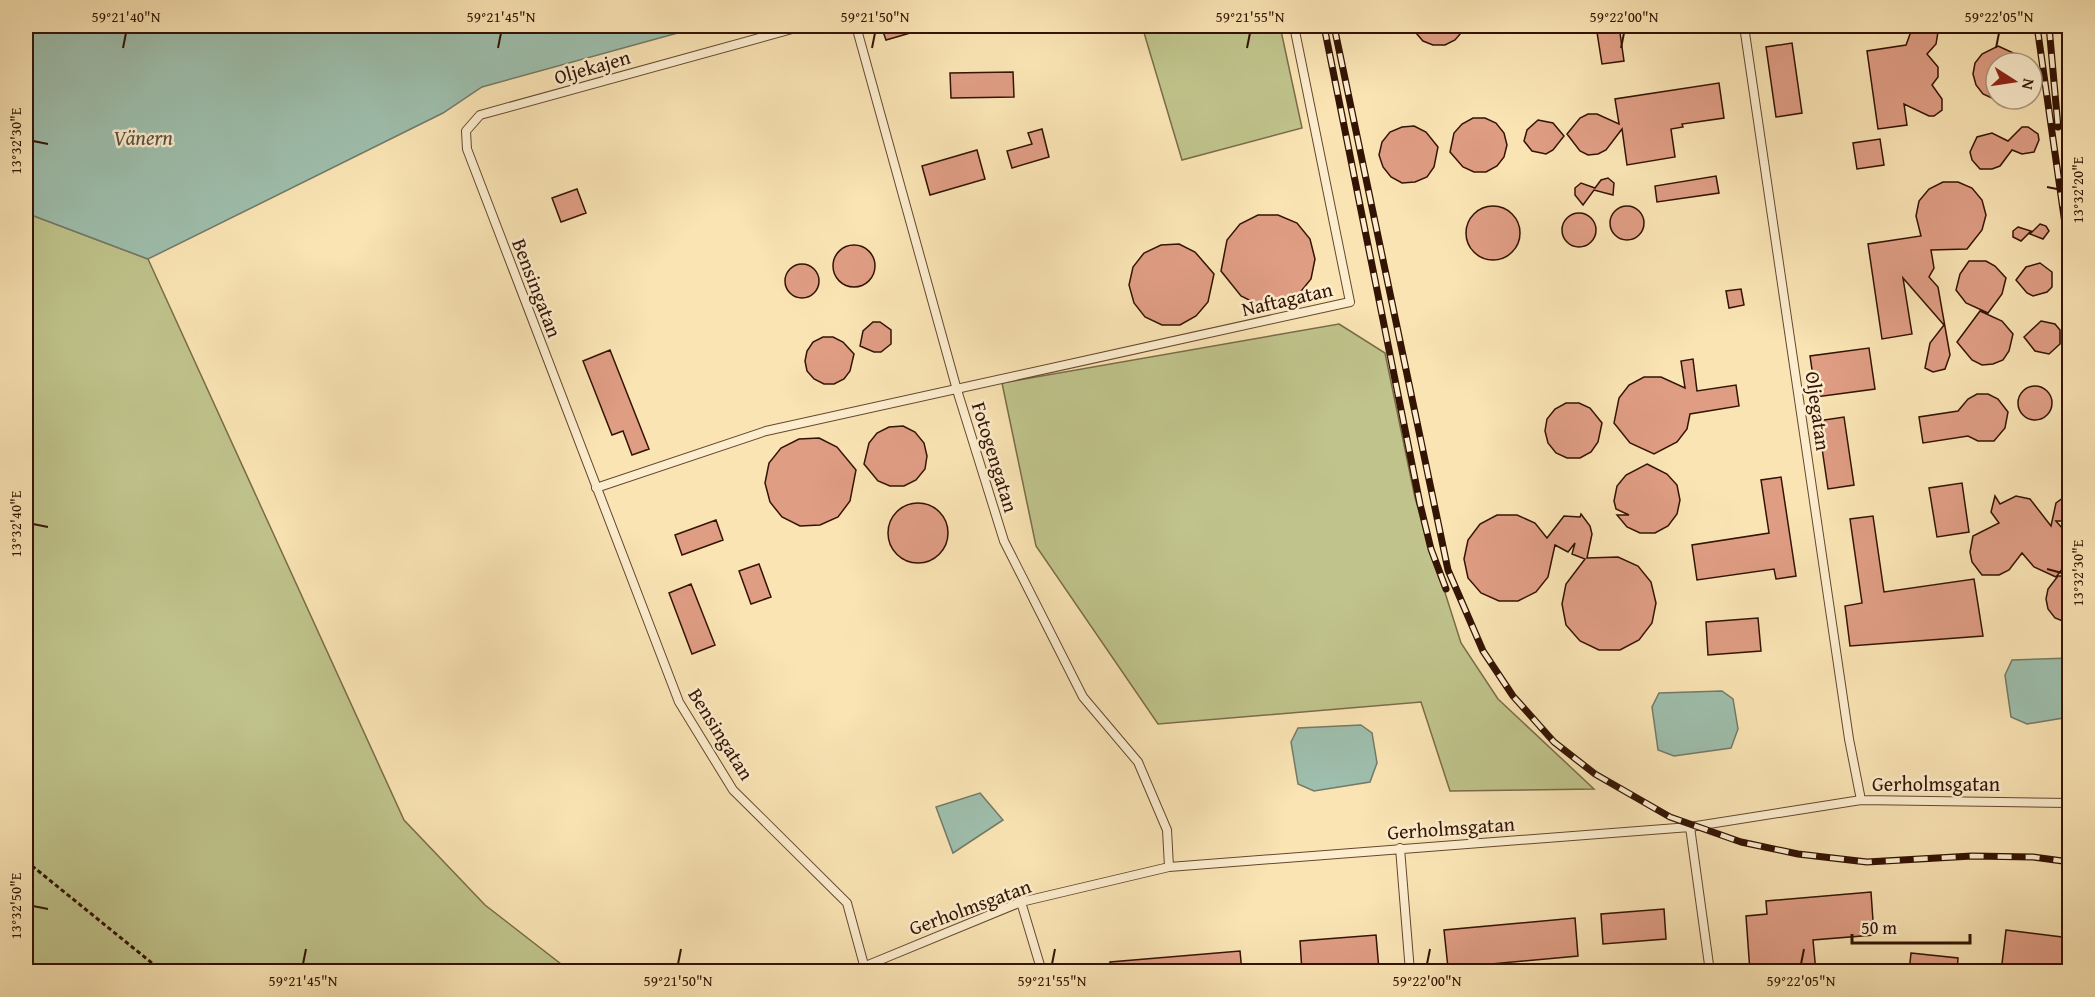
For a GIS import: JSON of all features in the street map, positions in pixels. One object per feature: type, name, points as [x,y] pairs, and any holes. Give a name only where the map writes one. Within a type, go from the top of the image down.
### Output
[{"type":"lane","name":"Oljekajen","points":[[466,131],[480,115],[803,26]]},
{"type":"lane","name":"Fotogengatan","points":[[856,26],[957,390],[1004,541],[1083,697],[1138,762],[1167,830],[1169,867]]},
{"type":"lane","name":"Naftagatan","points":[[957,390],[1350,302],[1294,26]]},
{"type":"lane","name":"Oljegatan","points":[[1744,26],[1849,739],[1861,800]]},
{"type":"lane","name":"Bensingatan","points":[[466,131],[467,149],[679,702],[733,789],[847,903],[864,965]]},
{"type":"lane","points":[[596,488],[766,431],[957,390]]},
{"type":"lane","name":"Gerholmsgatan","points":[[851,972],[1021,902],[1169,867],[1689,827],[1861,800],[2070,803]]},
{"type":"lane","points":[[1689,827],[1710,972]]},
{"type":"lane","points":[[1400,848],[1410,972]]},
{"type":"lane","points":[[1021,902],[1041,972]]},
{"type":"path","points":[[26,861],[163,972]]},
{"type":"green space","points":[[1142,26],[1280,26],[1302,128],[1182,160]]},
{"type":"green space","points":[[26,213],[148,259],[404,820],[485,905],[570,971],[26,971]]},
{"type":"green space","points":[[1339,324],[1385,353],[1415,498],[1461,643],[1498,699],[1594,789],[1450,791],[1421,702],[1158,724],[1036,546],[1002,383]]},
{"type":"water","name":"Vänern","points":[[26,26],[703,26],[482,87],[443,113],[148,259],[26,213]]},
{"type":"water","points":[[2069,658],[2069,717],[2027,724],[2011,717],[2005,675],[2012,660]]},
{"type":"water","points":[[1722,691],[1733,699],[1738,729],[1731,748],[1674,756],[1658,750],[1652,707],[1659,693]]},
{"type":"water","points":[[1361,725],[1372,733],[1377,763],[1370,782],[1314,791],[1298,784],[1291,742],[1298,728]]},
{"type":"water","points":[[980,793],[1003,820],[953,853],[936,807]]},
{"type":"building","points":[[881,26],[923,26],[924,29],[886,40]]},
{"type":"building","points":[[1410,26],[1467,26],[1455,40],[1445,45],[1433,45],[1423,41]]},
{"type":"building","points":[[1596,26],[1619,26],[1624,61],[1602,64]]},
{"type":"building","points":[[1913,26],[1939,26],[1936,44],[1927,54],[1938,67],[1938,77],[1932,85],[1942,99],[1942,110],[1934,116],[1929,116],[1904,104],[1907,125],[1878,129],[1867,51],[1906,45]]},
{"type":"building","points":[[1792,43],[1802,113],[1776,117],[1766,47]]},
{"type":"building","points":[[1998,46],[2009,51],[1988,51]]},
{"type":"building","points":[[1984,53],[1984,94],[1976,85],[1973,74],[1975,63]]},
{"type":"building","points":[[1013,72],[1014,97],[951,98],[950,73]]},
{"type":"building","points":[[1719,83],[1724,118],[1682,124],[1683,127],[1671,129],[1675,157],[1627,165],[1622,129],[1606,150],[1588,155],[1580,151],[1567,134],[1580,118],[1588,114],[1597,114],[1619,124],[1615,99]]},
{"type":"building","points":[[1473,118],[1485,118],[1496,123],[1504,133],[1507,145],[1504,157],[1497,166],[1486,172],[1474,172],[1463,167],[1450,152],[1454,133],[1462,124]]},
{"type":"building","points":[[1538,120],[1553,123],[1564,136],[1553,150],[1546,154],[1532,151],[1524,141],[1527,130]]},
{"type":"building","points":[[1414,126],[1426,132],[1438,147],[1434,167],[1427,177],[1415,182],[1402,183],[1391,177],[1383,167],[1379,155],[1382,142],[1390,132],[1402,127]]},
{"type":"building","points":[[2022,127],[2028,127],[2038,134],[2039,140],[2034,152],[2022,154],[2012,150],[2000,166],[1992,169],[1980,169],[1972,160],[1970,152],[1977,137],[1992,133],[2008,141]]},
{"type":"building","points":[[1042,129],[1049,157],[1012,168],[1007,151],[1032,144],[1028,133]]},
{"type":"building","points":[[1880,139],[1884,165],[1857,169],[1853,143]]},
{"type":"building","points":[[977,150],[985,179],[930,195],[922,166]]},
{"type":"building","points":[[1716,176],[1719,193],[1657,202],[1655,186]]},
{"type":"building","points":[[1608,178],[1614,183],[1613,195],[1594,190],[1583,205],[1575,195],[1575,188],[1581,183],[1595,188],[1601,180]]},
{"type":"building","points":[[1943,182],[1958,182],[1972,188],[1982,200],[1986,215],[1982,230],[1967,249],[1931,250],[1934,268],[1929,277],[1938,287],[1950,355],[1945,369],[1933,372],[1925,368],[1930,343],[1944,325],[1903,278],[1912,334],[1882,339],[1868,244],[1921,236],[1916,216],[1919,201],[1929,189]]},
{"type":"building","points":[[577,189],[586,213],[561,222],[552,198]]},
{"type":"building","points":[[1493,206],[1503,208],[1512,214],[1518,223],[1520,233],[1518,243],[1512,252],[1503,258],[1493,260],[1483,258],[1474,252],[1468,243],[1466,233],[1468,223],[1474,214],[1483,208]]},
{"type":"building","points":[[1627,206],[1639,211],[1644,223],[1639,235],[1627,240],[1615,235],[1610,223],[1615,211]]},
{"type":"building","points":[[1579,213],[1591,218],[1596,230],[1591,242],[1579,247],[1567,242],[1562,230],[1567,218]]},
{"type":"building","points":[[1258,215],[1278,215],[1297,223],[1310,239],[1315,259],[1311,279],[1298,295],[1280,304],[1259,305],[1241,296],[1221,271],[1227,240],[1240,224]]},
{"type":"building","points":[[2040,224],[2046,226],[2049,231],[2043,239],[2030,234]]},
{"type":"building","points":[[2018,227],[2031,231],[2021,241],[2013,237],[2013,231]]},
{"type":"building","points":[[1179,244],[1195,252],[1214,274],[1208,302],[1196,316],[1180,325],[1162,325],[1145,317],[1134,303],[1129,285],[1133,267],[1144,253],[1161,245]]},
{"type":"building","points":[[854,245],[869,251],[875,266],[869,281],[854,287],[839,281],[833,266],[839,251]]},
{"type":"building","points":[[1969,261],[1986,261],[1995,266],[2006,278],[2002,294],[1988,313],[1966,303],[1956,290],[1960,274]]},
{"type":"building","points":[[2040,263],[2052,272],[2052,287],[2047,292],[2033,296],[2027,293],[2016,280],[2026,267]]},
{"type":"building","points":[[802,264],[814,269],[819,281],[814,293],[802,298],[790,293],[785,281],[790,269]]},
{"type":"building","points":[[1741,289],[1744,305],[1729,308],[1726,291]]},
{"type":"building","points":[[1980,311],[2002,321],[2013,334],[2009,351],[2003,360],[1993,364],[1982,365],[1972,360],[1957,342]]},
{"type":"building","points":[[2041,321],[2055,324],[2060,330],[2060,344],[2049,354],[2035,351],[2024,337]]},
{"type":"building","points":[[873,322],[880,322],[891,330],[891,344],[881,352],[874,352],[860,346],[863,331]]},
{"type":"building","points":[[823,337],[833,337],[843,342],[854,354],[850,371],[844,379],[834,384],[824,384],[814,379],[807,371],[805,361],[807,351],[813,342]]},
{"type":"building","points":[[1869,348],[1875,389],[1816,397],[1810,356]]},
{"type":"building","points":[[610,350],[649,449],[632,455],[623,431],[612,435],[583,361]]},
{"type":"building","points":[[1693,359],[1697,391],[1736,385],[1739,406],[1690,414],[1687,429],[1677,442],[1654,454],[1630,443],[1614,423],[1619,398],[1629,385],[1644,377],[1661,377],[1685,388],[1681,361]]},
{"type":"building","points":[[2035,386],[2047,391],[2052,403],[2047,415],[2035,420],[2023,415],[2018,403],[2023,391]]},
{"type":"building","points":[[1977,394],[1988,394],[1998,399],[2008,412],[2005,428],[1994,441],[1978,441],[1968,436],[1923,443],[1919,417],[1958,411],[1968,399]]},
{"type":"building","points":[[1566,403],[1579,403],[1590,408],[1602,423],[1598,442],[1591,452],[1580,458],[1567,458],[1556,453],[1548,443],[1545,431],[1547,419],[1555,409]]},
{"type":"building","points":[[1844,417],[1854,485],[1828,489],[1818,421]]},
{"type":"building","points":[[903,426],[915,432],[924,443],[927,456],[925,469],[916,480],[904,486],[890,486],[878,481],[864,464],[869,443],[877,433],[889,427]]},
{"type":"building","points":[[819,438],[837,447],[856,470],[850,501],[838,517],[820,525],[800,526],[782,517],[770,502],[765,483],[769,463],[781,448],[799,439]]},
{"type":"building","points":[[1647,464],[1667,474],[1677,485],[1680,500],[1677,514],[1668,526],[1655,533],[1640,533],[1627,527],[1617,515],[1629,515],[1616,509],[1614,501],[1617,486],[1626,475]]},
{"type":"building","points":[[1781,477],[1796,576],[1776,579],[1774,569],[1697,580],[1692,545],[1769,533],[1761,480]]},
{"type":"building","points":[[1962,483],[1969,532],[1937,537],[1929,488]]},
{"type":"building","points":[[2070,493],[2070,521],[2056,521],[2070,537],[2070,559],[2056,577],[2034,567],[2022,553],[2009,570],[1999,575],[1982,575],[1972,562],[1970,552],[1973,536],[1999,523],[1991,512],[1995,496],[2000,504],[2016,496],[2030,499],[2051,526],[2056,503]]},
{"type":"building","points":[[912,503],[924,503],[935,508],[943,516],[948,533],[946,545],[935,558],[924,563],[912,563],[901,558],[893,550],[888,539],[888,527],[893,516],[901,508]]},
{"type":"building","points":[[1581,514],[1590,526],[1592,534],[1587,558],[1618,557],[1638,566],[1651,582],[1656,603],[1652,623],[1639,640],[1620,650],[1599,650],[1580,641],[1566,625],[1562,604],[1566,584],[1585,559],[1572,554],[1575,543],[1568,552],[1555,545],[1548,577],[1536,592],[1518,601],[1499,601],[1481,593],[1468,578],[1464,559],[1468,540],[1480,524],[1497,515],[1517,515],[1535,523],[1547,538],[1564,516],[1580,517]]},
{"type":"building","points":[[1873,516],[1884,592],[1974,579],[1983,636],[1850,646],[1845,606],[1862,603],[1850,519]]},
{"type":"building","points":[[716,520],[723,540],[682,555],[675,535]]},
{"type":"building","points":[[759,564],[771,597],[751,604],[739,571]]},
{"type":"building","points":[[2058,576],[2070,576],[2070,624],[2055,618],[2048,609],[2046,599],[2048,589]]},
{"type":"building","points":[[691,584],[715,645],[692,654],[669,593]]},
{"type":"building","points":[[1758,618],[1761,651],[1708,655],[1706,622]]},
{"type":"building","points":[[1871,892],[1874,935],[1813,940],[1816,972],[1750,972],[1746,916],[1767,914],[1766,901]]},
{"type":"building","points":[[1664,909],[1666,939],[1603,944],[1601,914]]},
{"type":"building","points":[[1575,918],[1578,956],[1448,968],[1444,930]]},
{"type":"building","points":[[2006,930],[2070,938],[2070,972],[2001,972]]},
{"type":"building","points":[[1376,935],[1379,970],[1302,972],[1300,941]]},
{"type":"building","points":[[1240,951],[1242,972],[1110,972],[1110,962]]},
{"type":"building","points":[[1911,953],[1958,958],[1957,972],[1909,972]]},
{"type":"railway","points":[[1324,26],[1420,504],[1431,549],[1446,589]]},
{"type":"railway","points":[[1334,26],[1448,570],[1483,651],[1513,696],[1554,742],[1595,774],[1670,817],[1741,842],[1798,854],[1867,862],[1972,856],[2033,857],[2070,862]]},
{"type":"railway","points":[[2037,26],[2070,259]]},
{"type":"railway","points":[[2049,26],[2058,127]]}]
